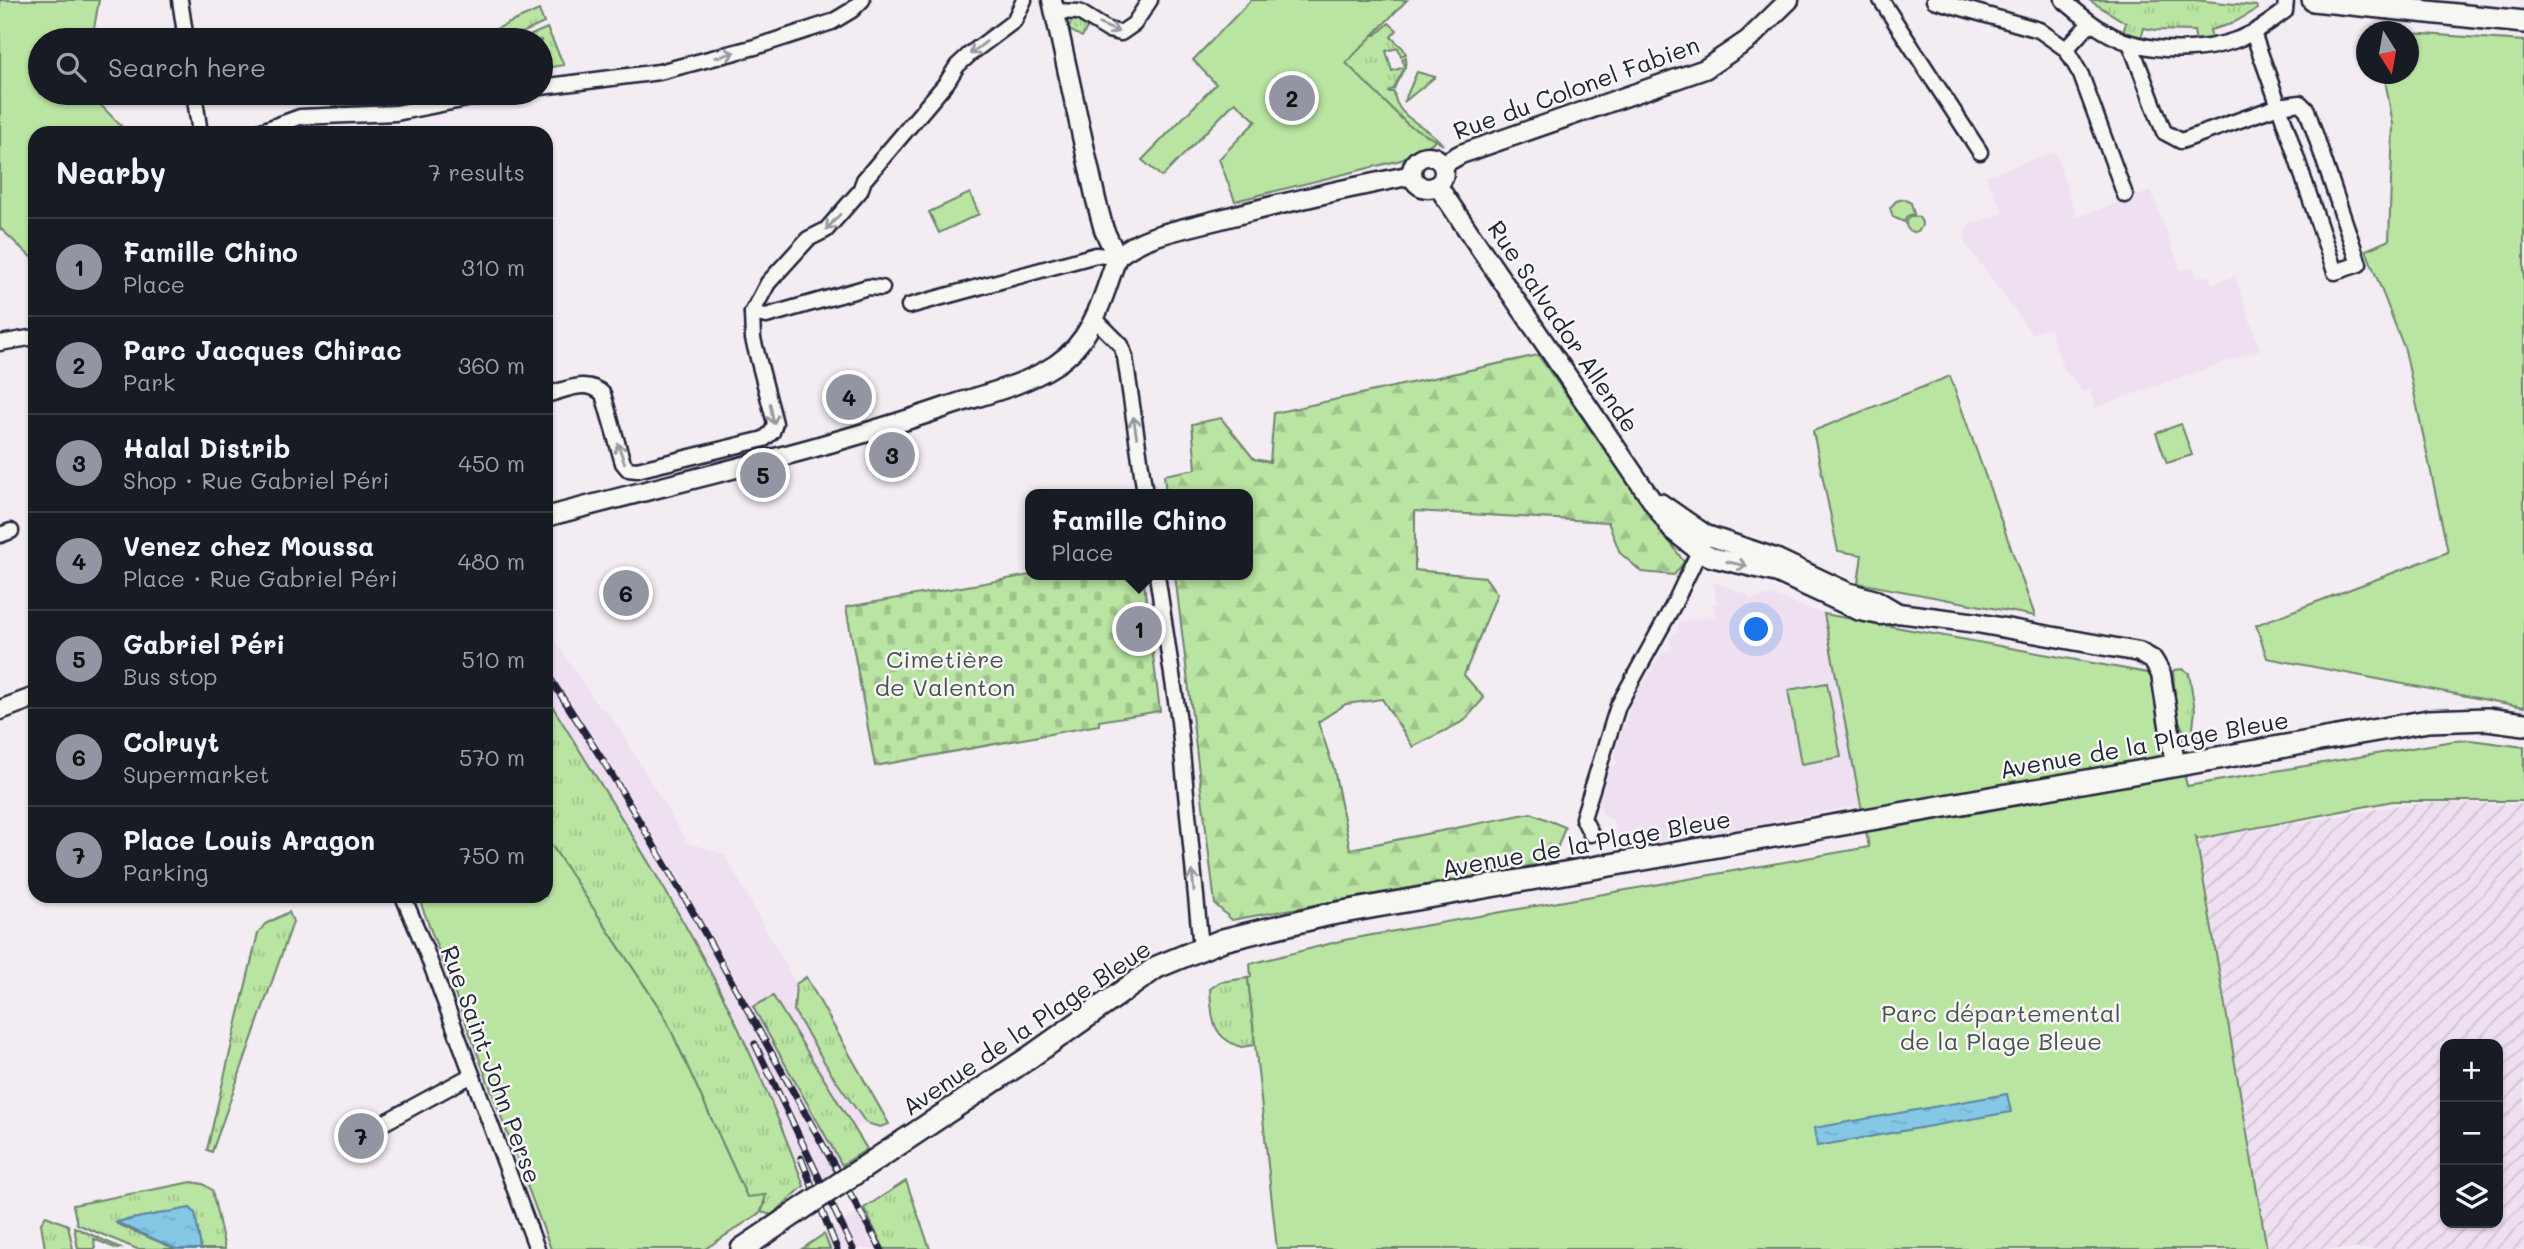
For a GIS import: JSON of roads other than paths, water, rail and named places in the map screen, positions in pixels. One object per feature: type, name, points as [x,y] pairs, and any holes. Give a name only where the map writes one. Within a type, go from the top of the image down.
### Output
[{"type":"main road","points":[[2313,0],[2524,22]]},
{"type":"main road","points":[[2408,0],[2524,12]]},
{"type":"main road","name":"Avenue de la Plage Bleue","points":[[742,1249],[1030,1057],[1157,967],[1223,940],[1326,915],[2428,721],[2487,719],[2524,724]]},
{"type":"street","points":[[180,0],[184,28]]},
{"type":"street","points":[[553,85],[659,72],[816,29],[852,10],[862,0]]},
{"type":"street","points":[[553,393],[582,386],[595,386],[603,394],[623,463],[628,469],[637,470],[702,456],[764,439],[772,432],[775,423],[753,340],[752,313],[768,283],[808,239],[826,230],[860,191],[864,180],[947,82],[957,66],[1014,21],[1024,0]]},
{"type":"street","points":[[1117,257],[1104,230],[1096,200],[1054,5],[1079,12],[1108,30],[1121,33],[1134,24],[1150,0]]},
{"type":"street","name":"Rue du Colonel Fabien","points":[[1443,164],[1461,155],[1705,69],[1748,40],[1789,0]]},
{"type":"street","points":[[1881,0],[1980,152]]},
{"type":"street","points":[[1934,0],[2039,30],[2066,49],[2081,75],[2125,195]]},
{"type":"street","points":[[2063,0],[2090,23],[2130,43],[2173,49],[2216,46],[2253,33],[2286,11],[2286,0]]},
{"type":"street","points":[[2066,49],[2090,23]]},
{"type":"street","points":[[2130,43],[2164,132],[2181,141],[2279,106],[2300,103],[2307,110],[2359,264],[2335,272],[2279,106],[2253,33]]},
{"type":"street","points":[[196,105],[199,126]]},
{"type":"street","points":[[275,126],[300,117],[396,113],[436,105]]},
{"type":"street","points":[[1423,156],[1434,157],[1443,164],[1444,176],[1437,186],[1427,188],[1417,184],[1412,174],[1414,163],[1423,156]]},
{"type":"street","points":[[553,515],[898,423],[1028,379],[1056,365],[1075,347],[1096,320],[1117,257],[1130,246],[1157,236],[1255,210],[1412,174]]},
{"type":"street","name":"Rue Salvador Allende","points":[[1437,186],[1672,530],[1703,543],[1731,564],[1778,573],[1860,611],[1977,623],[2139,652],[2153,660],[2161,674],[2175,764]]},
{"type":"street","points":[[909,306],[1096,255],[1117,257]]},
{"type":"street","points":[[752,313],[766,316],[868,287],[882,288]]},
{"type":"street","points":[[1096,320],[1121,345],[1125,358],[1144,489]]},
{"type":"street","points":[[0,344],[28,338]]},
{"type":"street","points":[[702,456],[707,475]]},
{"type":"street","points":[[1591,834],[1583,818],[1618,706],[1652,646],[1703,543]]},
{"type":"street","points":[[1158,580],[1179,721],[1201,948]]},
{"type":"street","points":[[0,710],[28,700]]},
{"type":"street","name":"Rue Saint-John Perse","points":[[406,903],[537,1249]]},
{"type":"street","points":[[374,1128],[472,1075]]},
{"type":"water","points":[[2007,1094],[2011,1112],[1817,1146],[1814,1128]]},
{"type":"water","points":[[190,1208],[195,1213],[201,1249],[176,1249],[116,1222]]},
{"type":"railway","points":[[553,683],[612,775],[689,905],[881,1249]]},
{"type":"railway","points":[[755,1044],[853,1249]]},
{"type":"railway","points":[[801,1158],[837,1249]]},
{"type":"place","name":"Parc Jacques Chirac","points":[[1292,98]]},
{"type":"place","name":"Venez chez Moussa","points":[[849,397]]},
{"type":"place","name":"Halal Distrib","points":[[892,455]]},
{"type":"place","name":"Gabriel Péri","points":[[763,475]]},
{"type":"place","name":"Colruyt","points":[[626,593]]},
{"type":"place","name":"Famille Chino","points":[[1139,629]]},
{"type":"place","name":"Place Louis Aragon","points":[[361,1136]]},
{"type":"park label","name":"Cimetière de Valenton","points":[[945,672]]},
{"type":"park label","name":"Parc départemental de la Plage Bleue","points":[[2001,1026]]}]
